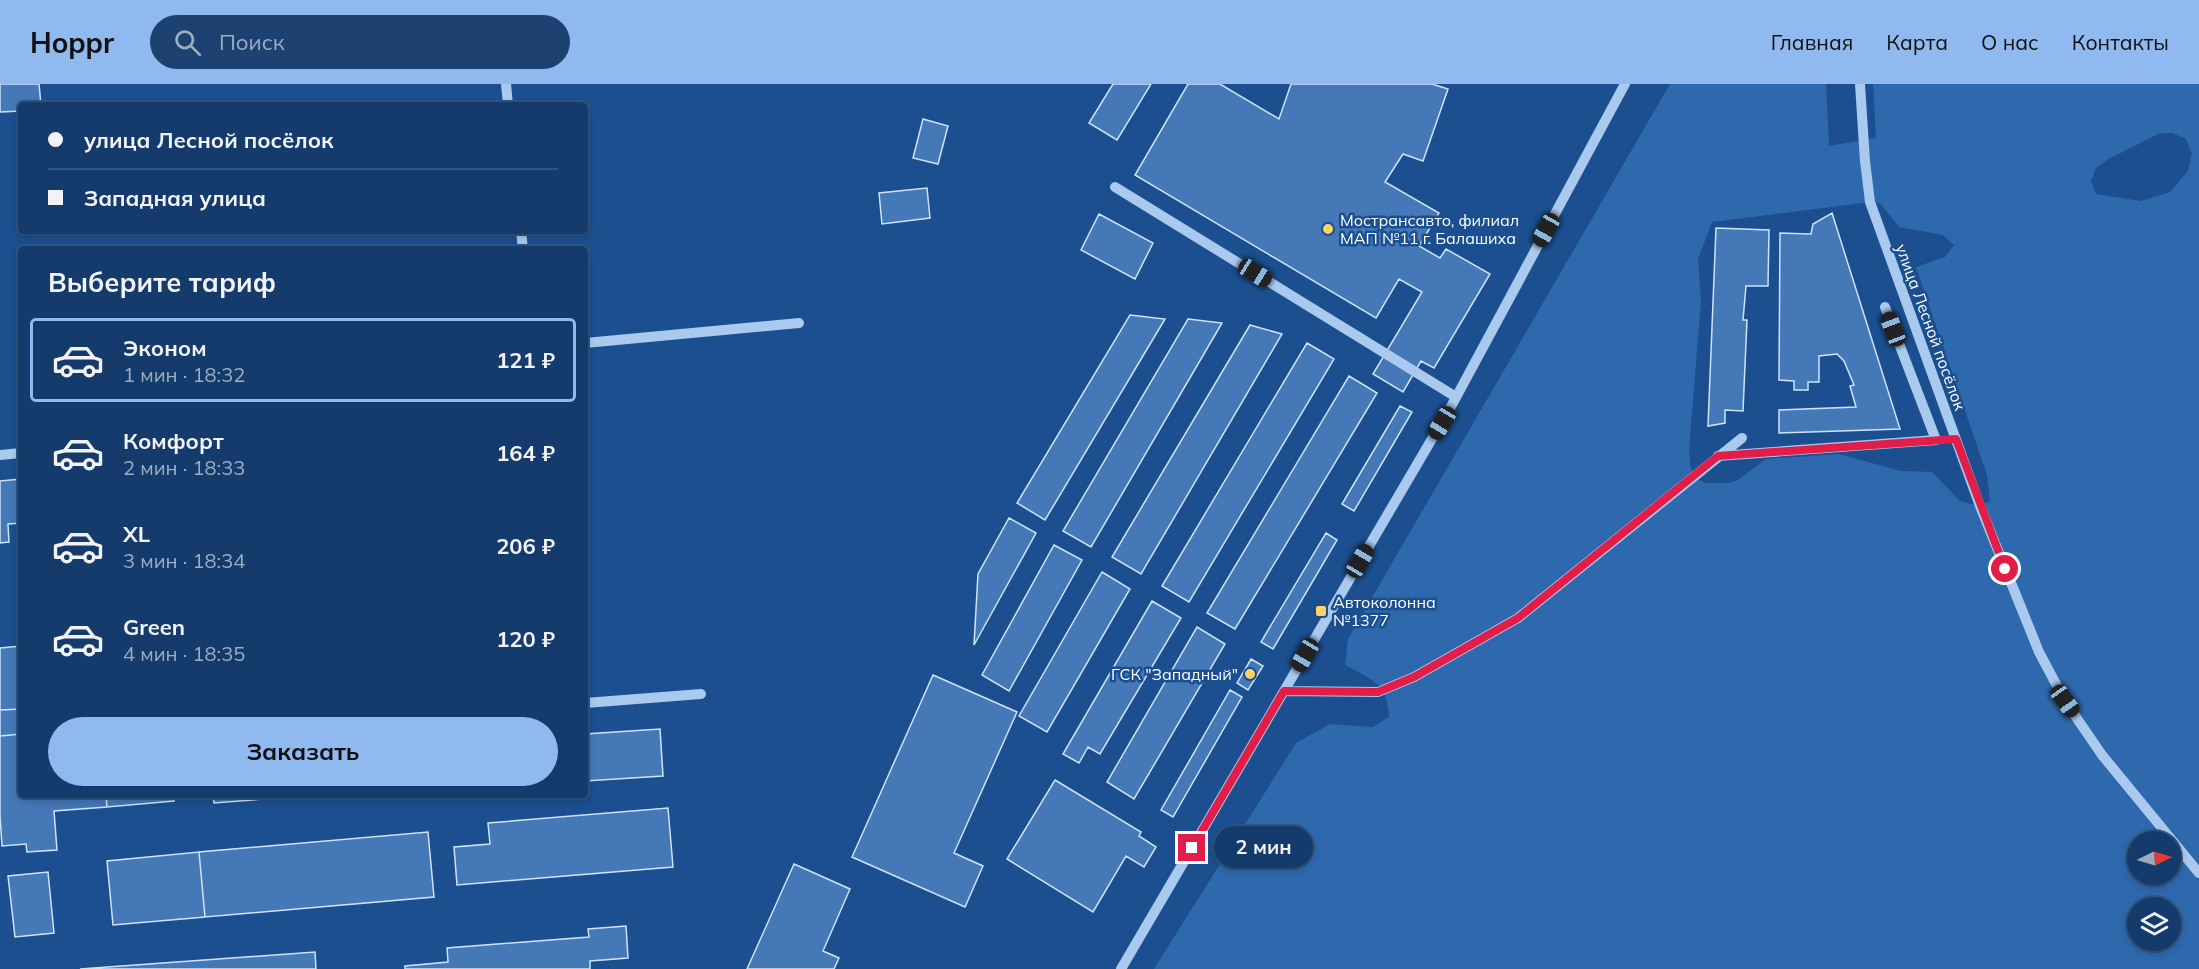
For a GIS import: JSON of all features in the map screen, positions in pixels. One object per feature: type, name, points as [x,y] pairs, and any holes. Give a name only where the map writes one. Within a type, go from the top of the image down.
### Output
[{"type":"street","points":[[506,84],[508,102]]},
{"type":"street","points":[[1120,969],[1456,397],[1626,84]]},
{"type":"street","name":"улица Лесной посёлок","points":[[1860,84],[1870,202],[1980,506],[2039,652],[2065,701],[2103,755],[2199,873]]},
{"type":"street","points":[[1115,187],[1456,397]]},
{"type":"street","points":[[1885,307],[1936,440]]},
{"type":"street","points":[[588,344],[799,323]]},
{"type":"street","points":[[1284,691],[1378,692],[1414,677],[1518,618],[1742,438]]},
{"type":"street","points":[[1718,456],[1956,439]]},
{"type":"street","points":[[0,455],[18,453]]},
{"type":"street","points":[[588,703],[701,694]]},
{"type":"shaded area","points":[[1670,84],[1826,84],[1829,146],[1876,138],[1873,84],[2199,84],[2199,969],[1154,969],[1296,743],[1330,724],[1373,727],[1389,717],[1388,706],[1381,689],[1370,679],[1345,665],[1348,639]],"holes":[[[2172,133],[2186,139],[2192,154],[2188,171],[2170,192],[2141,201],[2096,194],[2091,181],[2096,168],[2158,134]],[[1870,202],[1880,203],[1899,227],[1943,235],[1954,245],[1945,257],[1916,267],[1987,475],[1990,501],[1980,506],[1960,501],[1932,472],[1901,471],[1839,454],[1766,459],[1738,480],[1728,483],[1705,483],[1696,478],[1691,470],[1689,450],[1701,301],[1698,259],[1712,222]]]},
{"type":"building","points":[[0,84],[39,84],[41,102],[18,102],[18,111],[0,112]]},
{"type":"building","points":[[1113,84],[1151,84],[1117,140],[1089,123]]},
{"type":"building","name":"Мострансавто, филиал МАП №11 г. Балашиха","points":[[1188,84],[1220,84],[1279,119],[1291,84],[1432,84],[1448,89],[1423,161],[1403,154],[1385,182],[1439,213],[1419,246],[1440,258],[1446,249],[1490,274],[1434,368],[1421,361],[1403,392],[1373,374],[1422,292],[1399,279],[1376,318],[1135,175]]},
{"type":"building","points":[[923,119],[948,126],[938,164],[913,158]]},
{"type":"building","points":[[927,188],[930,218],[882,224],[879,193]]},
{"type":"building","points":[[1832,213],[1900,429],[1779,433],[1779,410],[1856,407],[1850,386],[1854,385],[1844,361],[1837,354],[1819,356],[1819,382],[1808,382],[1808,390],[1794,390],[1794,381],[1779,380],[1780,233],[1811,234],[1813,224]]},
{"type":"building","points":[[1099,214],[1153,243],[1135,279],[1081,250]]},
{"type":"building","points":[[1716,228],[1769,230],[1768,286],[1746,286],[1743,320],[1747,320],[1743,411],[1725,410],[1725,423],[1708,426]]},
{"type":"building","points":[[1130,315],[1165,319],[1045,520],[1017,503]]},
{"type":"building","points":[[1188,319],[1222,323],[1091,547],[1063,531]]},
{"type":"building","points":[[1250,325],[1282,334],[1141,574],[1112,557]]},
{"type":"building","points":[[1307,343],[1334,359],[1189,602],[1162,586]]},
{"type":"building","points":[[1349,376],[1377,393],[1235,629],[1207,613]]},
{"type":"building","points":[[1400,406],[1412,412],[1354,511],[1342,504]]},
{"type":"building","points":[[18,479],[18,523],[8,524],[9,542],[0,543],[0,481]]},
{"type":"building","points":[[1009,518],[1036,533],[974,645],[978,574]]},
{"type":"building","points":[[1326,533],[1337,540],[1273,649],[1261,642]]},
{"type":"building","points":[[1054,545],[1082,560],[1009,691],[982,675]]},
{"type":"building","points":[[1102,572],[1130,589],[1047,732],[1019,716]]},
{"type":"building","points":[[1152,601],[1181,618],[1100,754],[1088,747],[1079,763],[1063,754]]},
{"type":"building","points":[[1197,627],[1225,644],[1134,799],[1107,782]]},
{"type":"building","points":[[18,646],[18,709],[0,710],[0,648]]},
{"type":"building","name":"ГСК \"Западный\"","points":[[1251,659],[1263,666],[1248,690],[1237,683]]},
{"type":"building","points":[[933,675],[1017,712],[954,853],[983,866],[965,907],[852,857]]},
{"type":"building","points":[[1230,690],[1242,697],[1173,817],[1161,810]]},
{"type":"building","points":[[18,709],[18,734],[0,736],[0,710]]},
{"type":"building","points":[[660,729],[663,776],[588,781],[588,734]]},
{"type":"building","points":[[18,734],[18,798],[106,798],[107,807],[54,811],[57,850],[27,852],[26,844],[2,846],[0,736]]},
{"type":"building","points":[[1055,780],[1141,832],[1139,836],[1156,847],[1144,867],[1126,856],[1093,912],[1007,859]]},
{"type":"building","points":[[106,798],[174,798],[174,801],[107,807]]},
{"type":"building","points":[[213,798],[277,798],[214,803]]},
{"type":"building","points":[[668,808],[673,867],[457,885],[454,847],[490,844],[488,823]]},
{"type":"building","points":[[428,832],[434,897],[205,917],[199,852]]},
{"type":"building","points":[[199,852],[205,917],[113,925],[107,861]]},
{"type":"building","points":[[794,864],[850,889],[823,951],[839,958],[834,969],[747,969]]},
{"type":"building","points":[[48,872],[54,933],[15,937],[8,876]]},
{"type":"building","points":[[626,926],[628,958],[590,961],[590,969],[405,969],[405,966],[448,962],[447,948],[589,937],[588,929]]},
{"type":"building","points":[[315,952],[316,969],[80,969]]},
{"type":"place","name":"Мострансавто, филиал МАП №11 г. Балашиха","points":[[1328,229]]},
{"type":"place","name":"Автоколонна №1377","points":[[1321,611]]},
{"type":"place","name":"ГСК \"Западный\"","points":[[1250,674]]},
{"type":"route","points":[[1192,848],[1284,691],[1378,692],[1414,677],[1518,618],[1718,456],[1956,439],[2005,569]]}]
